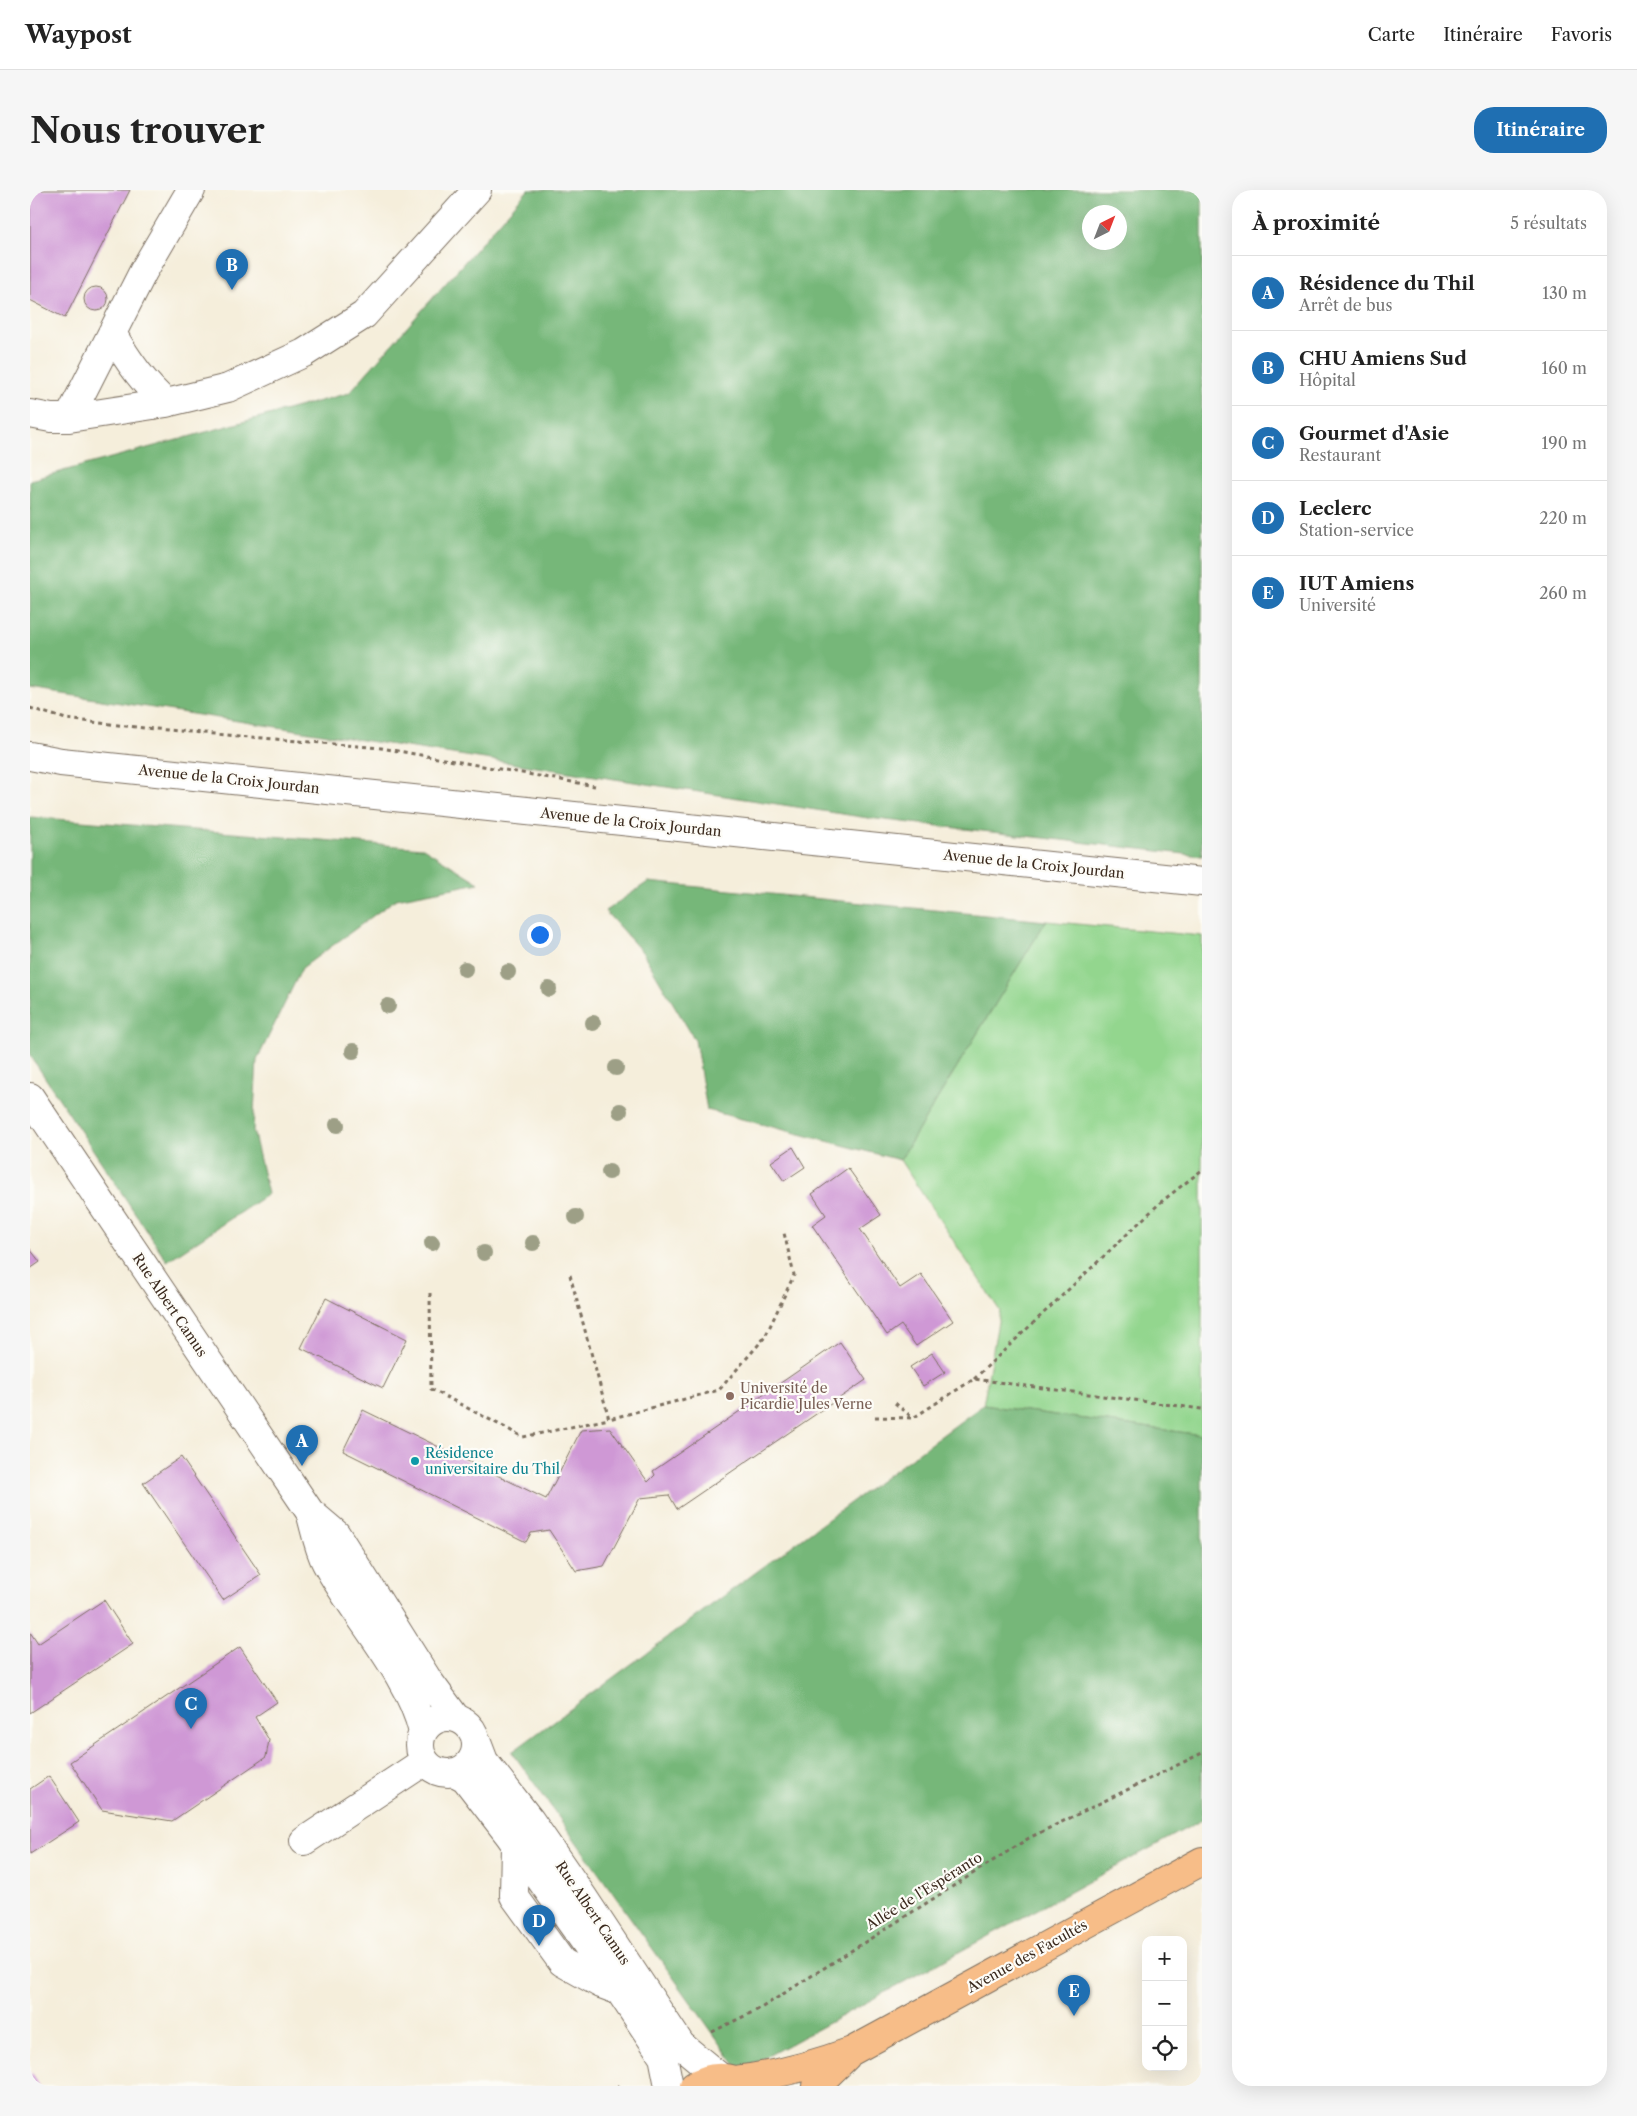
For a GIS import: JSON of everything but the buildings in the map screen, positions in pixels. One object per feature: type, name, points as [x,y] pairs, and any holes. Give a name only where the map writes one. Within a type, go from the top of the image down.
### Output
[{"type":"main road","name":"Avenue des Facultés","points":[[694,2086],[709,2079],[734,2081],[799,2068],[852,2051],[1202,1861]]},
{"type":"main road","name":"Avenue des Facultés","points":[[816,2086],[852,2051]]},
{"type":"street","points":[[69,418],[144,272],[191,190]]},
{"type":"street","points":[[30,414],[51,418],[69,418],[166,403],[237,384],[304,353],[364,315],[477,190]]},
{"type":"street","points":[[112,333],[126,358],[148,388],[166,403]]},
{"type":"street","name":"Avenue de la Croix Jourdan","points":[[30,751],[61,762]]},
{"type":"street","name":"Avenue de la Croix Jourdan","points":[[30,756],[61,762],[1202,882]]},
{"type":"street","name":"Rue Albert Camus","points":[[30,1097],[310,1512],[336,1534],[428,1680],[456,1718]]},
{"type":"street","name":"Rue Albert Camus","points":[[310,1512],[326,1562],[367,1625],[406,1691],[420,1718],[423,1732]]},
{"type":"street","points":[[448,1717],[456,1718],[469,1727],[476,1740],[476,1748],[469,1764],[454,1772],[438,1771],[425,1761],[420,1747],[423,1732],[434,1721],[448,1717]]},
{"type":"street","name":"Rue Albert Camus","points":[[476,1740],[484,1761],[530,1820],[681,2044],[734,2081]]},
{"type":"street","points":[[304,1841],[425,1761]]},
{"type":"street","name":"Rue Albert Camus","points":[[454,1772],[465,1778],[515,1844],[618,1990],[662,2056],[669,2086]]},
{"type":"path","points":[[30,708],[66,719],[382,748],[426,757],[505,768],[602,787]]},
{"type":"path","points":[[876,1417],[913,1418],[974,1379],[1161,1202],[1202,1170]]},
{"type":"path","points":[[430,1292],[431,1389],[523,1437],[609,1420],[720,1390],[766,1337],[794,1275],[784,1233]]},
{"type":"path","points":[[570,1275],[609,1420]]},
{"type":"path","points":[[974,1379],[1202,1410]]},
{"type":"path","points":[[895,1403],[913,1418]]},
{"type":"path","name":"Allée de l’Espéranto","points":[[681,2044],[708,2034],[761,2008],[1029,1838],[1202,1753]]},
{"type":"green space","points":[[528,190],[1202,190],[1202,856],[868,818],[30,689],[30,480],[349,393]]},
{"type":"green space","points":[[30,817],[423,848],[479,883],[396,899],[302,968],[257,1060],[253,1130],[268,1194],[167,1261],[30,1055]]},
{"type":"green space","points":[[648,882],[1046,921],[900,1160],[707,1110],[695,1040],[643,953],[605,911]]},
{"type":"green space","points":[[1046,921],[1202,936],[1202,1435],[983,1405],[1000,1311],[900,1160]]},
{"type":"green space","points":[[983,1405],[1202,1435],[1202,1820],[740,2071],[512,1752]]},
{"type":"place","name":"CHU Amiens Sud","points":[[232,290]]},
{"type":"place","name":"Université de Picardie Jules Verne","points":[[730,1396]]},
{"type":"place","name":"Résidence universitaire du Thil","points":[[415,1461]]},
{"type":"place","name":"Résidence du Thil","points":[[302,1466]]},
{"type":"place","name":"Gourmet d'Asie","points":[[191,1729]]},
{"type":"place","name":"Leclerc","points":[[539,1946]]},
{"type":"place","name":"IUT Amiens","points":[[1074,2016]]}]
